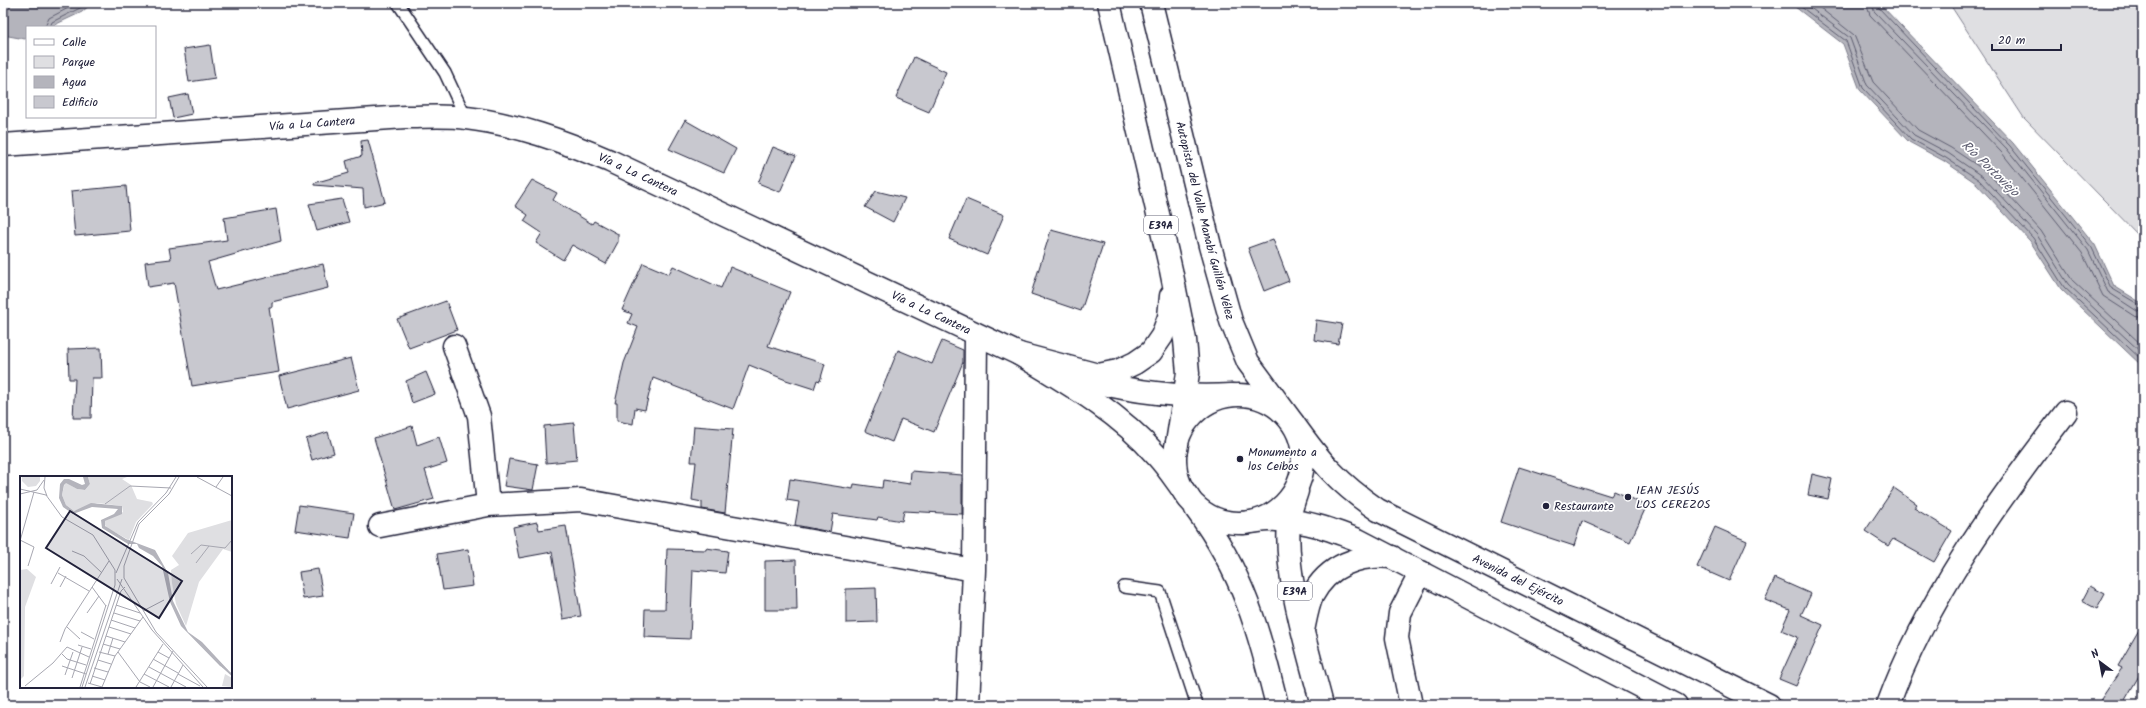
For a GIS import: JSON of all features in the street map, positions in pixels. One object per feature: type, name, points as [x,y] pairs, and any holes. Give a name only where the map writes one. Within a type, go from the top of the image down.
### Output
[{"type":"main road","name":"E39A","points":[[1109,3],[1171,270],[1185,340],[1188,373],[1176,450],[1176,467],[1178,478],[1189,498],[1218,541],[1244,591],[1258,629],[1277,705]]},
{"type":"main road","name":"Autopista del Valle Manabí Guillén Vélez","points":[[1151,3],[1210,246],[1231,321],[1248,362],[1293,422]]},
{"type":"main road","name":"Vía a La Cantera","points":[[3,145],[405,117],[466,118],[529,130],[610,161],[1019,354],[1081,392],[1126,425],[1158,457],[1189,498]]},
{"type":"main road","points":[[1019,354],[1098,375],[1118,371],[1135,363],[1151,352],[1162,336],[1169,317],[1171,270]]},
{"type":"main road","points":[[968,705],[974,570],[976,335]]},
{"type":"main road","points":[[454,346],[479,416],[488,506]]},
{"type":"main road","points":[[1019,354],[1074,376],[1124,389],[1185,396],[1232,395]]},
{"type":"main road","name":"E39A","points":[[1176,450],[1179,436],[1194,413],[1206,404],[1232,395],[1249,395],[1266,400],[1281,410],[1293,422],[1302,445],[1304,458],[1302,476],[1289,520],[1291,564],[1303,631],[1322,705]]},
{"type":"main road","points":[[1888,705],[1900,671],[1948,582],[2010,485],[2066,412]]},
{"type":"main road","name":"Avenida del Ejército","points":[[1293,422],[1321,462],[1358,496],[1378,510],[1769,705]]},
{"type":"main road","name":"E39A","points":[[1189,498],[1204,512],[1223,521],[1243,523],[1259,520],[1273,514],[1286,503],[1295,491],[1302,476]]},
{"type":"main road","points":[[380,526],[488,506],[581,500],[974,570]]},
{"type":"main road","points":[[1243,523],[1275,519],[1289,520],[1335,531],[1358,540],[1676,705]]},
{"type":"main road","points":[[1303,631],[1311,597],[1331,572],[1361,558],[1374,556],[1392,557]]},
{"type":"main road","points":[[1411,705],[1397,638],[1400,613],[1421,572]]},
{"type":"lane","points":[[398,3],[445,73],[466,118]]},
{"type":"lane","points":[[1124,587],[1160,592],[1197,705]]},
{"type":"green space","points":[[1949,3],[2143,3],[2143,240],[2024,118]]},
{"type":"water","points":[[3,3],[92,3],[82,12],[52,26],[26,26],[25,39],[3,35]]},
{"type":"water","name":"Río Portoviejo","points":[[1790,3],[1879,3],[2013,143],[2095,245],[2114,286],[2143,304],[2143,367],[2061,289],[2030,241],[1976,183],[1944,161],[1909,142],[1860,90],[1843,44]]},
{"type":"building","points":[[210,45],[215,78],[189,82],[184,49]]},
{"type":"building","points":[[914,57],[946,72],[929,112],[896,98]]},
{"type":"building","points":[[188,94],[192,114],[173,118],[169,98]]},
{"type":"building","points":[[685,120],[736,149],[724,173],[669,149]]},
{"type":"building","points":[[368,140],[385,202],[364,207],[363,189],[314,185],[314,183],[349,173],[346,161],[362,156],[361,141]]},
{"type":"building","points":[[773,147],[796,156],[780,192],[758,183]]},
{"type":"building","points":[[532,180],[557,193],[553,200],[592,224],[594,221],[618,234],[618,242],[606,264],[572,245],[563,260],[536,243],[542,233],[524,221],[528,215],[515,206]]},
{"type":"building","points":[[126,186],[130,231],[75,236],[71,191]]},
{"type":"building","points":[[876,191],[905,198],[893,222],[865,207]]},
{"type":"building","points":[[342,199],[349,222],[317,231],[309,204]]},
{"type":"building","points":[[966,199],[1004,215],[987,255],[949,239]]},
{"type":"building","points":[[276,209],[281,241],[208,262],[216,290],[323,264],[328,288],[272,302],[272,307],[269,307],[279,372],[192,386],[174,283],[148,287],[145,262],[171,259],[169,248],[227,240],[224,218]]},
{"type":"building","points":[[1051,230],[1103,244],[1081,311],[1031,294]]},
{"type":"building","points":[[1273,239],[1289,281],[1264,291],[1248,248]]},
{"type":"building","points":[[643,263],[669,274],[673,266],[721,288],[730,267],[790,292],[768,346],[825,364],[820,381],[817,380],[814,389],[786,380],[749,365],[733,409],[653,378],[645,410],[635,408],[633,424],[617,421],[617,403],[615,403],[624,363],[638,327],[628,323],[632,314],[622,310]]},
{"type":"building","points":[[446,301],[457,330],[409,348],[397,319]]},
{"type":"building","points":[[1316,320],[1342,324],[1338,344],[1314,340]]},
{"type":"building","points":[[942,341],[963,350],[963,362],[934,432],[901,419],[892,442],[865,431],[898,350],[932,364]]},
{"type":"building","points":[[101,348],[102,378],[92,378],[91,418],[73,418],[75,379],[69,379],[68,349]]},
{"type":"building","points":[[351,358],[359,390],[287,409],[279,376]]},
{"type":"building","points":[[426,372],[435,394],[412,403],[406,381]]},
{"type":"building","points":[[574,423],[577,460],[546,463],[544,426]]},
{"type":"building","points":[[412,426],[417,445],[439,437],[447,463],[425,470],[434,499],[395,510],[374,438]]},
{"type":"building","points":[[694,426],[733,429],[725,513],[702,509],[702,502],[692,500],[696,462],[691,462]]},
{"type":"building","points":[[328,432],[334,453],[312,460],[306,439]]},
{"type":"building","points":[[509,459],[538,464],[533,490],[504,486]]},
{"type":"building","name":"Restaurante","points":[[1519,467],[1611,496],[1614,491],[1647,505],[1630,542],[1582,521],[1574,546],[1501,522]]},
{"type":"building","points":[[911,471],[962,475],[962,514],[904,511],[902,521],[878,517],[877,520],[833,514],[830,532],[795,525],[799,502],[787,500],[790,479],[853,489],[854,484],[882,488],[883,480],[910,484]]},
{"type":"building","points":[[1812,474],[1832,479],[1828,499],[1808,495]]},
{"type":"building","points":[[1894,488],[1917,504],[1914,508],[1952,531],[1934,562],[1893,539],[1888,546],[1865,531]]},
{"type":"building","points":[[299,505],[354,513],[350,538],[295,530]]},
{"type":"building","points":[[537,522],[539,530],[566,526],[581,616],[563,619],[552,552],[519,558],[513,527]]},
{"type":"building","points":[[1715,527],[1747,541],[1729,581],[1697,567]]},
{"type":"building","points":[[706,548],[728,551],[725,573],[693,570],[690,639],[644,637],[645,609],[665,609],[667,549],[706,550]]},
{"type":"building","points":[[468,549],[473,586],[443,590],[437,554]]},
{"type":"building","points":[[796,560],[797,610],[765,610],[765,561]]},
{"type":"building","points":[[318,569],[323,596],[303,599],[299,572]]},
{"type":"building","points":[[1775,578],[1811,594],[1801,615],[1823,625],[1796,686],[1779,679],[1798,637],[1781,630],[1790,610],[1765,600]]},
{"type":"building","points":[[2090,586],[2105,594],[2097,609],[2082,601]]},
{"type":"building","points":[[876,588],[877,622],[846,623],[846,589]]},
{"type":"building","points":[[2143,623],[2143,669],[2122,705],[2097,705],[2122,668],[2118,666]]},
{"type":"place","name":"Monumento a los Ceibos","points":[[1240,459]]},
{"type":"place","name":"IEAN JESÚS LOS CEREZOS","points":[[1628,497]]},
{"type":"place","name":"Restaurante","points":[[1546,506]]}]
